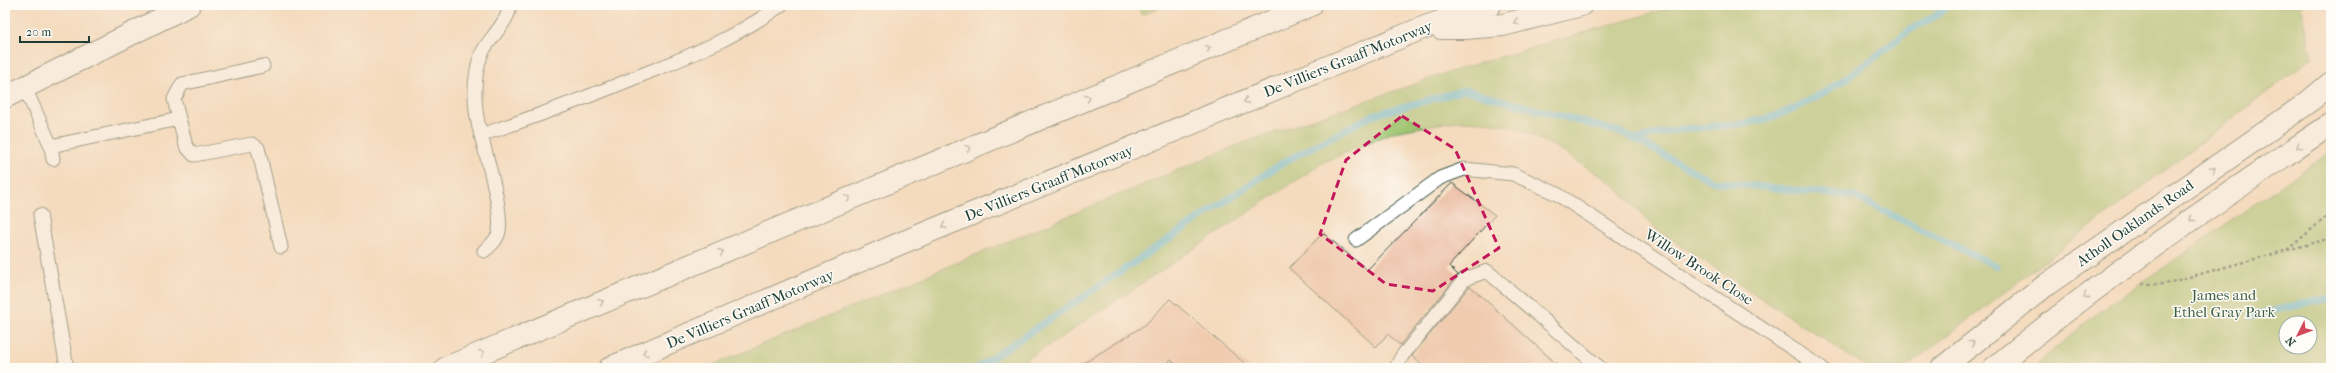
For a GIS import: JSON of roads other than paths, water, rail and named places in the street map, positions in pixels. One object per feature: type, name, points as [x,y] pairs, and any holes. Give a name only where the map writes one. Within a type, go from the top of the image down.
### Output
[{"type":"main road","points":[[5,97],[189,5]]},
{"type":"main road","points":[[446,368],[1310,5]]},
{"type":"main road","name":"De Villiers Graaff Motorway","points":[[610,368],[899,244],[1425,27],[1490,5]]},
{"type":"main road","points":[[1425,27],[1465,28],[1503,25],[1581,5]]},
{"type":"main road","name":"Atholl Oaklands Road","points":[[1942,368],[2046,285],[2306,104],[2331,83]]},
{"type":"main road","name":"Atholl Oaklands Road","points":[[1994,368],[2048,324],[2204,210],[2331,124]]},
{"type":"lane","points":[[484,251],[493,243],[498,234],[499,222],[496,198],[476,119],[478,68],[487,44],[508,14],[509,5]]},
{"type":"lane","points":[[481,135],[568,105],[680,60],[736,34],[781,5]]},
{"type":"lane","points":[[263,66],[182,84],[174,99],[186,146],[194,155],[252,144],[258,148],[281,248]]},
{"type":"lane","points":[[25,88],[52,152],[179,119]]},
{"type":"lane","name":"Willow Brook Close","points":[[1356,240],[1440,178],[1464,169],[1513,174],[1557,194],[1822,368]]},
{"type":"lane","points":[[40,215],[67,368]]},
{"type":"lane","points":[[1396,368],[1402,356],[1465,278],[1487,271],[1600,368]]},
{"type":"waterway","points":[[1635,140],[1676,130],[1728,125],[1767,119],[1795,108],[1844,80],[1909,31],[1931,19],[1948,5]]},
{"type":"waterway","points":[[977,368],[1282,163],[1373,115],[1465,90],[1623,133],[1714,182],[1853,196],[1996,266]]},
{"type":"waterway","points":[[2249,316],[2331,298]]},
{"type":"park label","name":"James and Ethel Gray Park","points":[[2224,304]]}]
